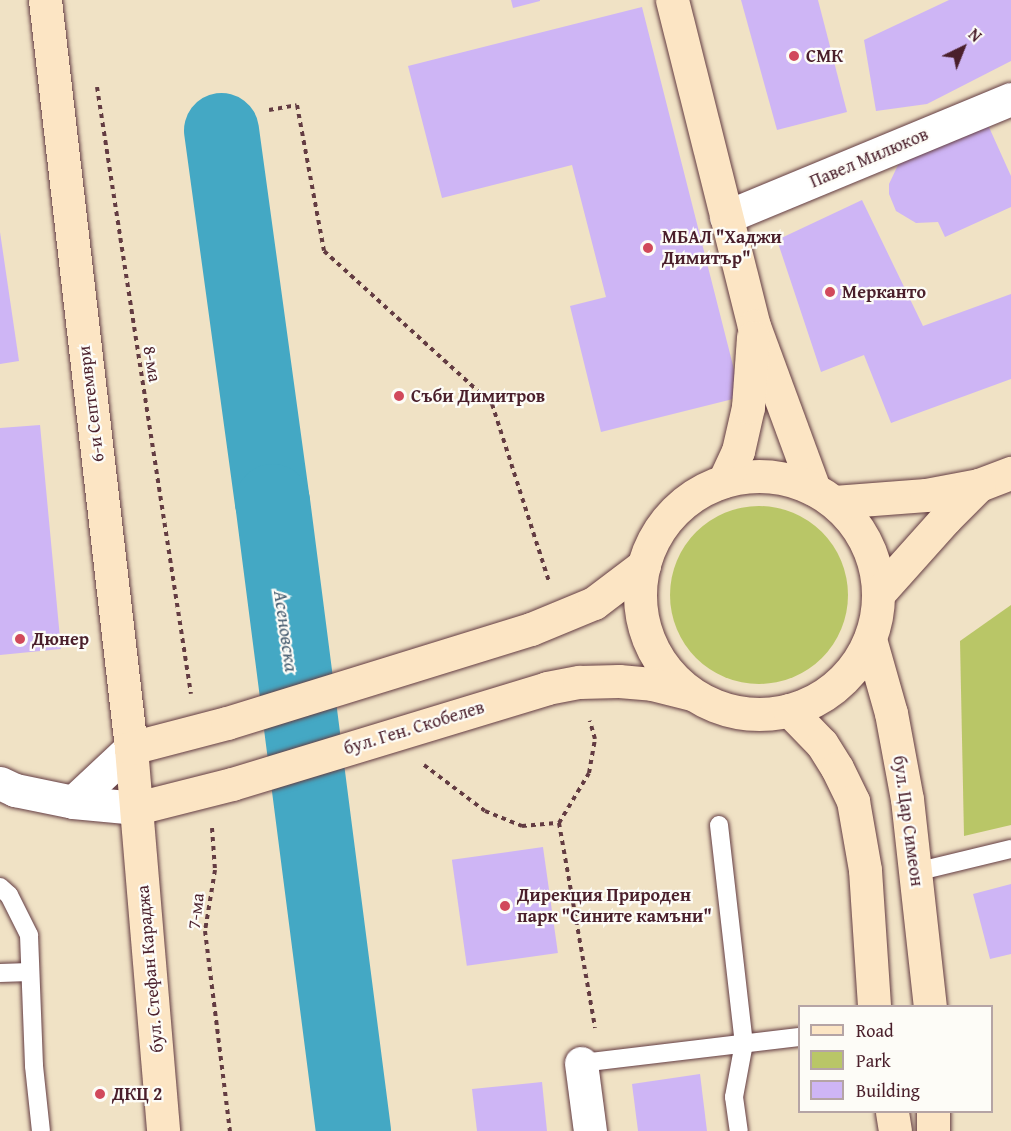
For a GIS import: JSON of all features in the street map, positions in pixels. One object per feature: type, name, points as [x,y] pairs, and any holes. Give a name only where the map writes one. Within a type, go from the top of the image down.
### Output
[{"type":"main road","name":"6-и Септември","points":[[45,0],[137,808]]},
{"type":"main road","points":[[672,0],[754,326],[824,496]]},
{"type":"main road","points":[[724,481],[738,451],[748,407],[754,326]]},
{"type":"main road","points":[[824,496],[900,499],[979,485],[1011,472]]},
{"type":"main road","points":[[747,476],[770,476],[793,481],[824,496],[861,534],[870,553],[878,594],[876,616],[870,639],[851,670],[823,695],[789,710],[765,714],[741,713],[717,706],[695,695],[672,676],[654,652],[647,633],[640,595],[644,565],[652,542],[664,521],[702,490],[724,481],[747,476]]},
{"type":"main road","points":[[878,594],[945,519],[979,485]]},
{"type":"main road","points":[[131,748],[255,715],[560,618],[594,603],[644,565]]},
{"type":"main road","name":"бул. Цар Симеон","points":[[870,639],[891,713],[907,799],[930,1005]]},
{"type":"main road","name":"бул. Ген. Скобелев","points":[[137,808],[210,790],[547,688],[579,682],[619,681],[652,684],[695,695]]},
{"type":"main road","points":[[789,710],[822,744],[853,801],[865,870],[874,1005]]},
{"type":"main road","name":"бул. Стефан Караджа","points":[[137,808],[163,1131]]},
{"type":"main road","points":[[892,1113],[896,1131]]},
{"type":"main road","points":[[933,1113],[933,1131]]},
{"type":"street","name":"Павел Милюков","points":[[726,217],[1011,99]]},
{"type":"street","points":[[73,802],[131,748]]},
{"type":"street","points":[[0,783],[15,790],[73,802],[137,808]]},
{"type":"street","points":[[590,1131],[591,1062]]},
{"type":"lane","points":[[719,825],[744,1043],[734,1097],[739,1131]]},
{"type":"lane","points":[[915,872],[1011,849]]},
{"type":"lane","points":[[0,887],[9,895],[29,935],[34,1066],[41,1131]]},
{"type":"lane","points":[[0,973],[30,972]]},
{"type":"lane","points":[[591,1062],[798,1037]]},
{"type":"path","name":"8-ма","points":[[96,79],[197,731]]},
{"type":"path","points":[[269,110],[297,105],[324,251],[492,404],[560,618]]},
{"type":"path","points":[[385,736],[484,811],[522,826],[559,823],[591,1062]]},
{"type":"path","name":"7-ма","points":[[210,790],[215,870],[205,930],[230,1131]]},
{"type":"green space","points":[[759,506],[793,513],[822,532],[841,561],[848,595],[841,629],[822,658],[793,677],[759,684],[725,677],[696,658],[677,629],[670,595],[677,561],[696,532],[725,513]]},
{"type":"green space","points":[[1011,605],[1011,825],[964,836],[960,641]]},
{"type":"building","points":[[511,0],[540,0],[540,1],[513,8]]},
{"type":"building","name":"СМК","points":[[741,0],[818,0],[847,112],[777,130]]},
{"type":"building","points":[[949,0],[1011,0],[1011,61],[927,104],[876,111],[864,40]]},
{"type":"building","name":"МБАЛ \"Хаджи Димитър\"","points":[[642,7],[741,397],[601,432],[570,306],[606,297],[572,165],[442,198],[408,66]]},
{"type":"building","points":[[988,125],[1011,176],[1011,207],[945,237],[938,222],[916,223],[896,211],[889,194],[889,184],[898,165],[907,159]]},
{"type":"building","points":[[862,200],[923,326],[1011,294],[1011,379],[891,423],[864,355],[821,372],[777,240]]},
{"type":"building","points":[[0,232],[19,361],[0,364]]},
{"type":"building","points":[[40,425],[61,649],[0,655],[0,428]]},
{"type":"building","name":"Дирекция Природен парк \"Сините камъни\"","points":[[543,847],[558,953],[467,966],[452,860]]},
{"type":"building","points":[[1011,884],[1011,954],[990,959],[973,894]]},
{"type":"building","points":[[700,1074],[707,1131],[638,1131],[632,1084]]},
{"type":"building","points":[[542,1082],[547,1131],[477,1131],[472,1089]]},
{"type":"waterway","name":"Асеновска","points":[[221,130],[272,501],[353,1131]]},
{"type":"place","name":"СМК","points":[[794,56]]},
{"type":"place","name":"МБАЛ \"Хаджи Димитър\"","points":[[648,248]]},
{"type":"place","name":"Мерканто","points":[[830,292]]},
{"type":"place","name":"Съби Димитров","points":[[399,396]]},
{"type":"place","name":"Дюнер","points":[[20,639]]},
{"type":"place","name":"Дирекция Природен парк \"Сините камъни\"","points":[[505,906]]},
{"type":"place","name":"ДКЦ 2","points":[[100,1094]]}]
